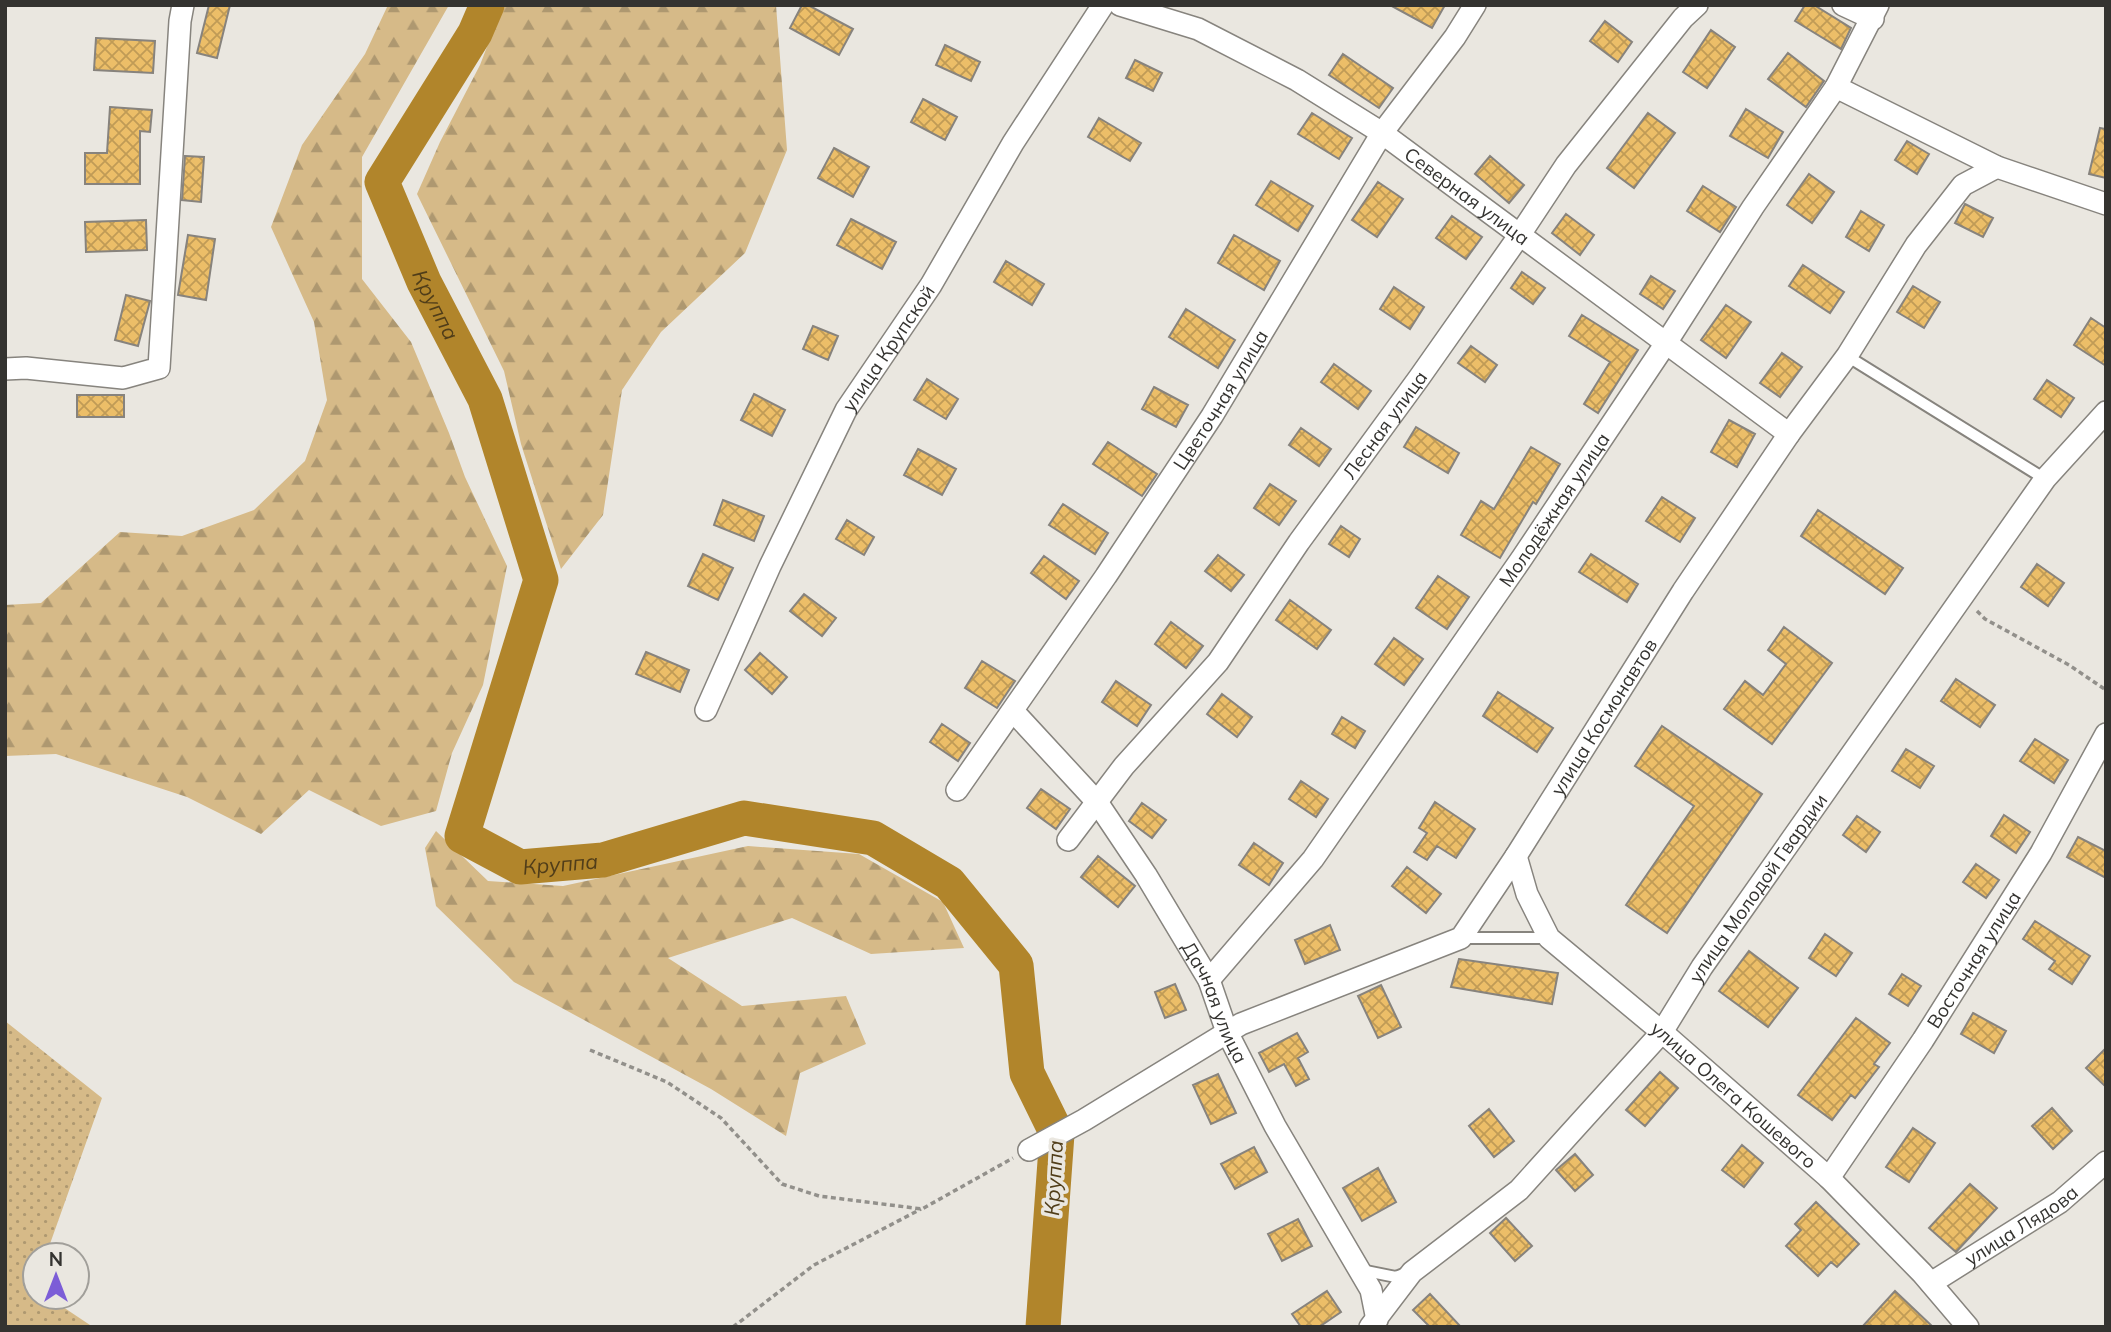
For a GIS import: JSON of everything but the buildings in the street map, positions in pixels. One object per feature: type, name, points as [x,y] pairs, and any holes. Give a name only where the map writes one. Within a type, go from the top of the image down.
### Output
[{"type":"street","points":[[5,369],[26,368],[123,378],[159,368],[183,5]]},
{"type":"street","name":"улица Крупской","points":[[706,710],[770,566],[846,410],[931,285],[1013,143],[1103,5]]},
{"type":"street","name":"Северная улица","points":[[1120,5],[1198,29],[1297,80],[1382,133],[1789,434]]},
{"type":"street","name":"Цветочная улица","points":[[957,790],[1106,576],[1212,416],[1382,133],[1455,37],[1475,5]]},
{"type":"street","name":"Лесная улица","points":[[1068,840],[1124,766],[1219,662],[1299,542],[1419,378],[1566,164],[1683,18],[1697,5]]},
{"type":"street","points":[[1843,5],[1876,12]]},
{"type":"street","name":"Молодёжная улица","points":[[1209,980],[1313,859],[1522,558],[1753,207],[1836,87],[1876,12]]},
{"type":"street","points":[[1836,87],[1997,167],[2106,204]]},
{"type":"street","name":"улица Космонавтов","points":[[1461,938],[1683,592],[1789,434],[1847,356],[1916,245],[1963,186],[1997,167]]},
{"type":"street","name":"улица Молодой Гвардии","points":[[1374,1323],[1412,1272],[1519,1190],[1662,1032],[1702,967],[1962,596],[2046,479],[2106,412]]},
{"type":"street","name":"Дачная улица","points":[[1013,711],[1097,802],[1146,875],[1209,980],[1227,1032],[1275,1126],[1371,1290],[1374,1323]]},
{"type":"street","name":"Восточная улица","points":[[1829,1178],[1923,1040],[2041,853],[2106,734]]},
{"type":"street","name":"улица Олега Кошевого","points":[[1516,856],[1527,894],[1549,938],[1662,1032],[1829,1178],[1931,1283],[1968,1327]]},
{"type":"street","points":[[1029,1150],[1084,1120],[1241,1024],[1461,938]]},
{"type":"street","name":"улица Лядова","points":[[1931,1283],[2060,1202],[2106,1162]]},
{"type":"lane","points":[[1847,356],[2046,479]]},
{"type":"lane","points":[[1461,938],[1549,938]]},
{"type":"lane","points":[[1358,1270],[1396,1276],[1412,1272]]},
{"type":"path","points":[[1962,596],[1985,619],[2069,665],[2106,690]]},
{"type":"path","points":[[590,1051],[667,1082],[721,1118],[782,1184],[819,1196],[922,1209]]},
{"type":"path","points":[[733,1327],[814,1265],[1029,1150]]},
{"type":"green space","points":[[388,5],[449,5],[362,157],[362,279],[411,342],[465,477],[507,566],[483,685],[452,753],[436,811],[381,826],[309,790],[261,834],[187,797],[56,754],[5,756],[5,605],[41,603],[120,532],[182,536],[254,510],[305,461],[327,400],[314,322],[271,227],[302,145],[365,54]]},
{"type":"green space","points":[[503,5],[776,5],[787,150],[745,253],[661,332],[622,390],[603,515],[561,569],[521,444],[504,371],[417,194],[440,142],[480,65]]},
{"type":"green space","points":[[436,831],[488,881],[563,886],[748,846],[859,854],[943,902],[964,948],[871,954],[792,918],[668,958],[742,1006],[846,996],[866,1044],[800,1073],[786,1136],[711,1089],[514,982],[436,906],[425,848]]},
{"type":"green space","points":[[5,1021],[102,1098],[51,1241],[21,1241],[21,1311],[69,1311],[93,1327],[5,1327]]},
{"type":"waterway","name":"Круппа","points":[[487,5],[475,33],[382,182],[424,282],[485,399],[541,580],[462,836],[520,867],[603,860],[744,818],[873,838],[949,883],[1016,965],[1027,1073],[1057,1134],[1043,1327]]}]
